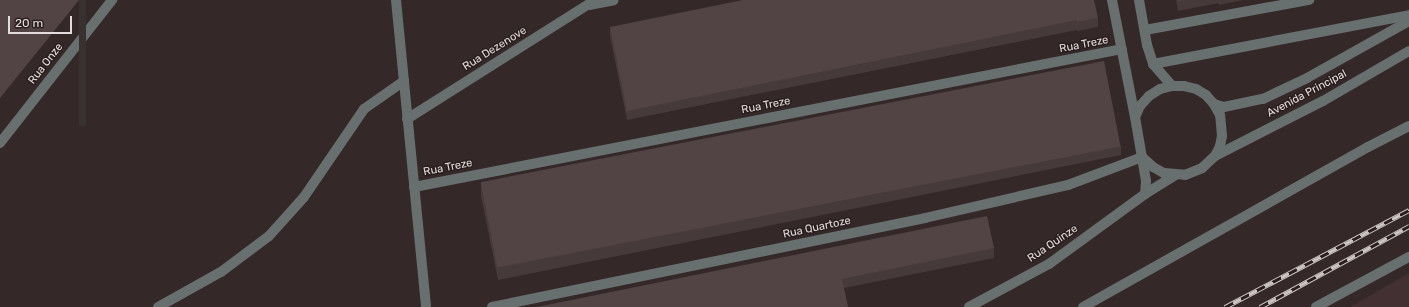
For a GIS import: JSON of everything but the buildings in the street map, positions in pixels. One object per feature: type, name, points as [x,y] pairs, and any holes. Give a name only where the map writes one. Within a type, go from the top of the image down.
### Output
[{"type":"street","name":"Rua Onze","points":[[0,143],[112,0]]},
{"type":"street","points":[[396,0],[426,307]]},
{"type":"street","points":[[590,3],[614,0]]},
{"type":"street","points":[[1112,0],[1146,180],[1145,194]]},
{"type":"street","points":[[1139,0],[1153,64],[1172,86]]},
{"type":"street","points":[[1145,30],[1309,0]]},
{"type":"street","name":"Rua Dezenove","points":[[407,119],[590,3]]},
{"type":"street","points":[[1153,64],[1409,15]]},
{"type":"street","name":"Avenida Principal","points":[[1214,104],[1224,107],[1263,99],[1307,78],[1409,21]]},
{"type":"street","name":"Rua Treze","points":[[414,187],[1122,49]]},
{"type":"street","name":"Avenida Principal","points":[[1142,157],[1153,167],[1164,173],[1176,175],[1194,172],[1202,168],[1215,156],[1323,101],[1409,51]]},
{"type":"street","points":[[158,307],[221,272],[269,236],[304,197],[364,109],[404,81]]},
{"type":"street","points":[[1135,117],[1140,106],[1149,96],[1160,89],[1172,86],[1184,86],[1196,89],[1206,95],[1214,104],[1220,115],[1222,125],[1220,146],[1215,156]]},
{"type":"street","points":[[1083,307],[1368,147],[1409,126]]},
{"type":"street","name":"Rua Quartoze","points":[[492,307],[925,218],[1068,185],[1142,157]]},
{"type":"street","name":"Rua Quinze","points":[[969,307],[1049,264],[1145,194],[1176,175]]},
{"type":"street","points":[[1316,307],[1409,257]]},
{"type":"shaded area","points":[[1409,273],[1409,307],[1350,307]]},
{"type":"railway","points":[[1225,307],[1409,210]]},
{"type":"railway","points":[[1260,307],[1409,226]]}]
